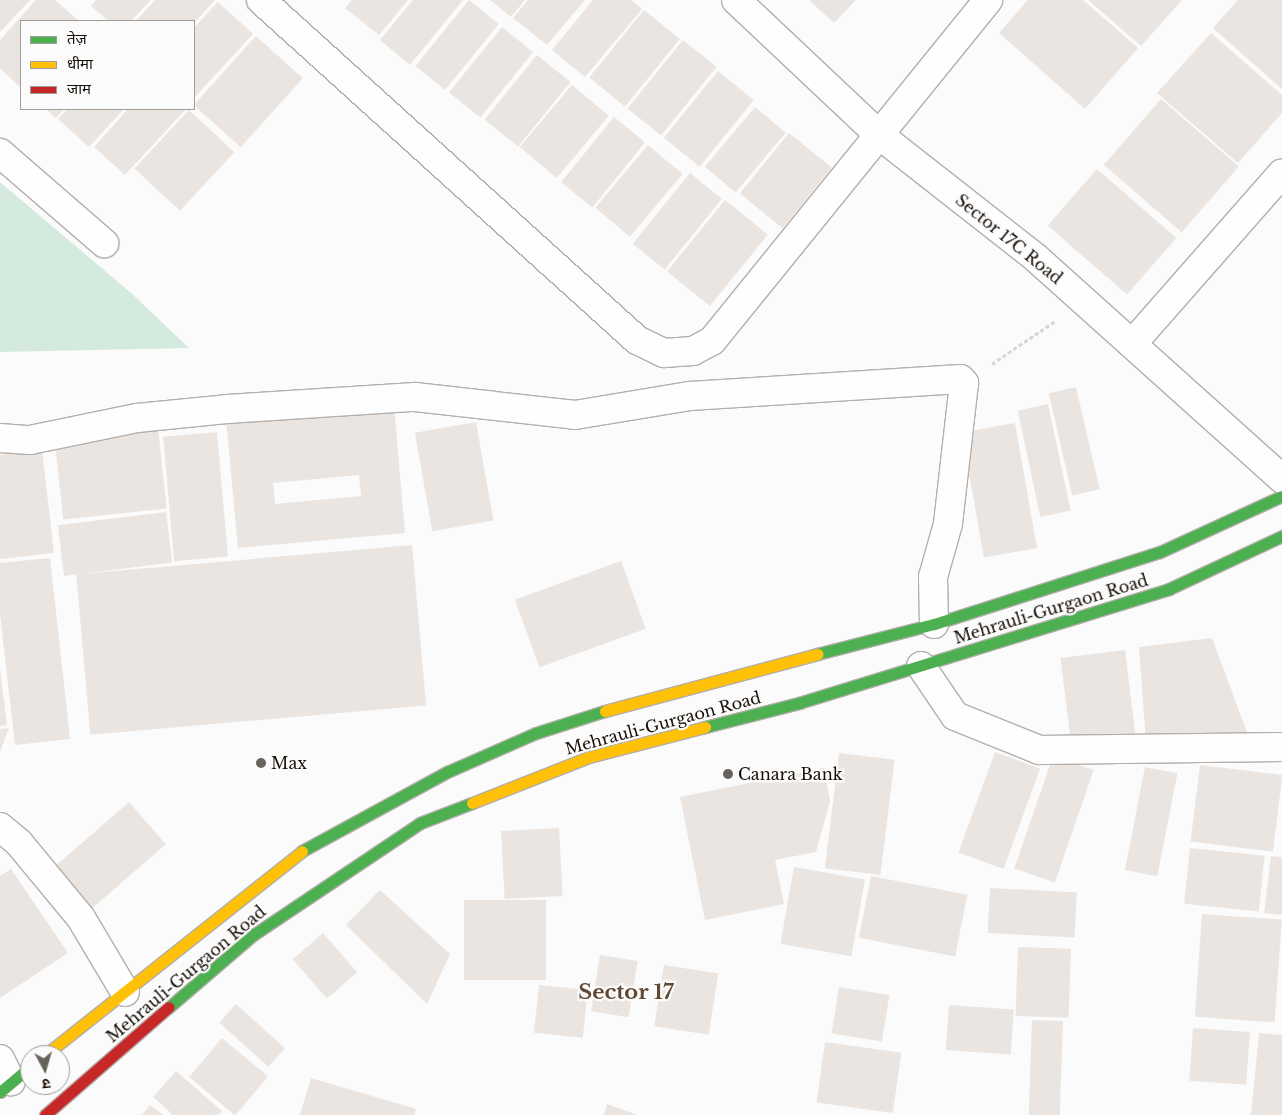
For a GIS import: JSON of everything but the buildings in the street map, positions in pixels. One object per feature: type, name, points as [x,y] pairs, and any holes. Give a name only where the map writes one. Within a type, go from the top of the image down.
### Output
[{"type":"main road","name":"Mehrauli-Gurgaon Road","points":[[58,1045],[313,843],[447,772],[536,733],[647,698],[934,624],[1160,552],[1282,496]]},
{"type":"main road","name":"Mehrauli-Gurgaon Road","points":[[45,1115],[253,935],[420,823],[589,757],[799,703],[1169,589],[1282,536]]},
{"type":"street","points":[[261,0],[636,340],[664,353],[693,351],[712,341],[988,0]]},
{"type":"street","name":"Sector 17C Road","points":[[736,0],[878,134],[1084,301],[1282,479]]},
{"type":"street","points":[[0,153],[104,244]]},
{"type":"street","points":[[1132,344],[1282,173]]},
{"type":"street","points":[[0,438],[30,440],[136,418],[406,398],[575,415],[690,396],[946,378],[964,383],[948,524],[933,577],[934,624]]},
{"type":"street","points":[[921,666],[955,716],[1039,750],[1282,746]]},
{"type":"street","points":[[0,828],[19,843],[81,918],[125,992]]},
{"type":"path","points":[[964,383],[1084,301]]},
{"type":"green space","points":[[0,182],[131,293],[189,348],[0,352]]},
{"type":"traffic: fast","points":[[817,654],[934,624],[1160,552],[1282,496]]},
{"type":"traffic: fast","points":[[705,727],[799,703],[1169,589],[1282,536]]},
{"type":"traffic: fast","points":[[302,851],[447,772],[536,733],[605,711]]},
{"type":"traffic: fast","points":[[169,1007],[253,935],[420,823],[472,803]]},
{"type":"traffic: fast","points":[[0,1092],[20,1075]]},
{"type":"traffic: slow","points":[[605,711],[817,654]]},
{"type":"traffic: slow","points":[[472,803],[589,757],[705,727]]},
{"type":"traffic: slow","points":[[58,1045],[302,851]]},
{"type":"traffic: jam","points":[[45,1115],[169,1007]]},
{"type":"place","name":"Max","points":[[261,763]]},
{"type":"place","name":"Canara Bank","points":[[728,774]]},
{"type":"district","name":"Sector 17","points":[[626,992]]}]
